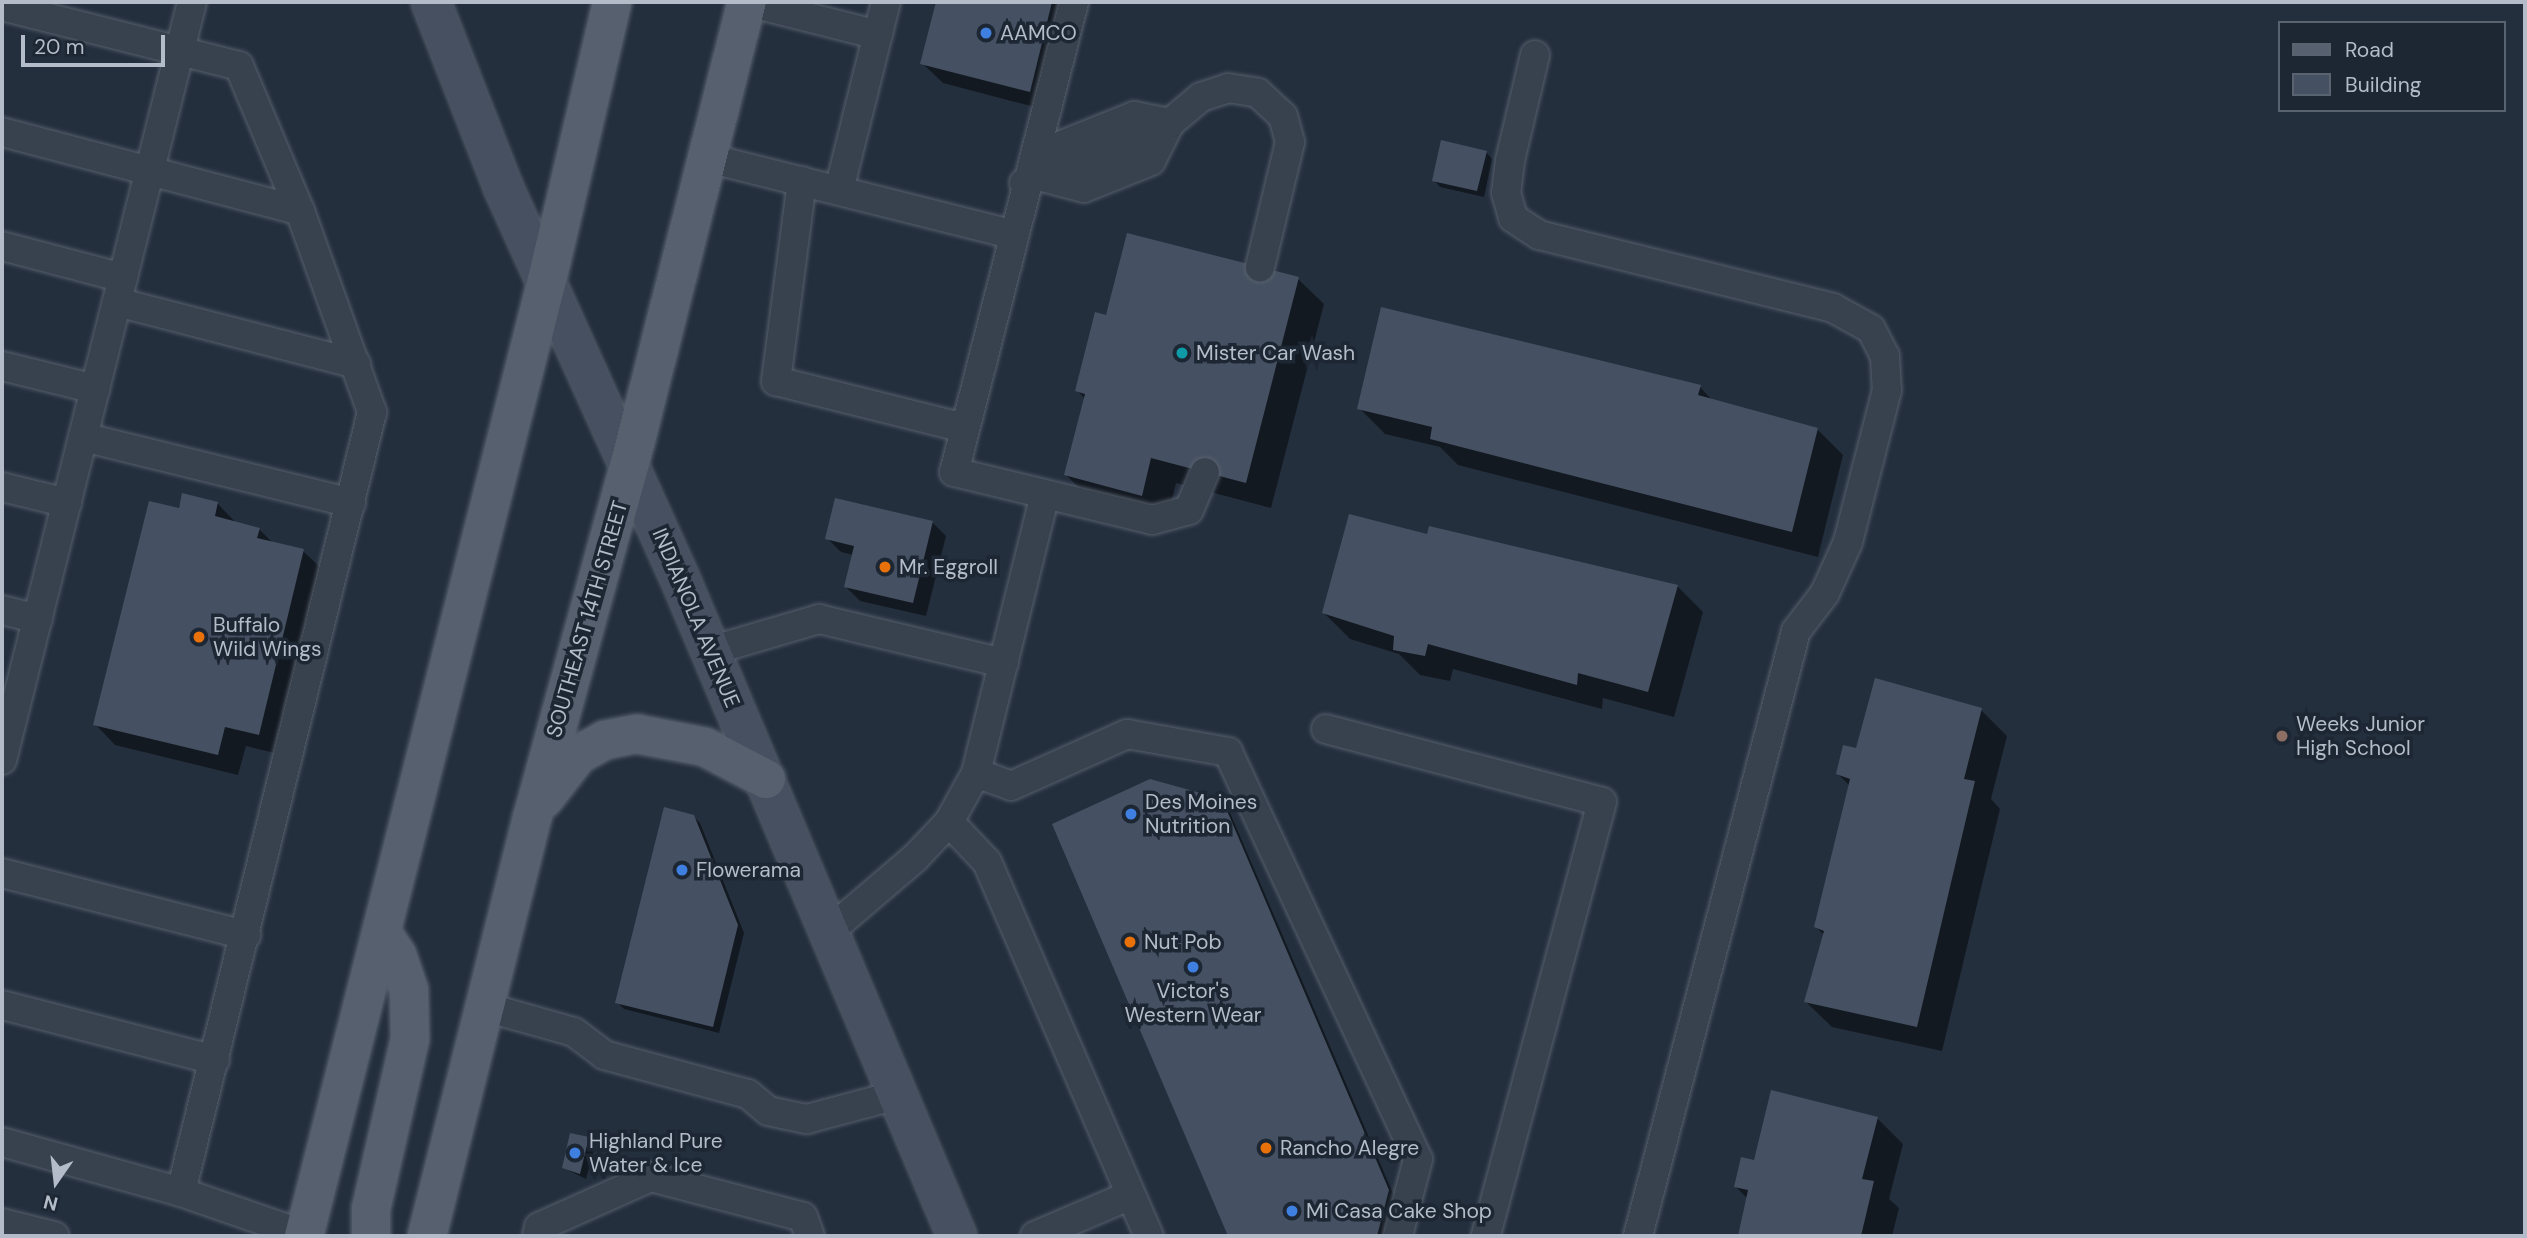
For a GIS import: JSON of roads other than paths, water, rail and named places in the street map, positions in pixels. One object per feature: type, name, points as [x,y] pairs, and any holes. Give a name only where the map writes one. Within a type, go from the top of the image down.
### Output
[{"type":"main road","name":"INDIANOLA AVENUE","points":[[431,2],[504,189],[630,463],[766,779],[826,934],[957,1236]]},
{"type":"main road","points":[[305,1236],[547,280],[612,2]]},
{"type":"main road","name":"SOUTHEAST 14TH STREET","points":[[427,1236],[533,815],[630,463],[747,2]]},
{"type":"main road","points":[[533,815],[578,755],[605,740],[637,734],[705,747],[766,779]]},
{"type":"main road","points":[[371,1236],[371,1209],[410,1039],[409,990],[397,955],[382,933]]},
{"type":"lane","points":[[3,750],[192,2]]},
{"type":"lane","points":[[747,2],[878,35]]},
{"type":"lane","points":[[839,190],[887,2]]},
{"type":"lane","points":[[1074,2],[1034,180],[1012,234],[954,472],[1152,520],[1189,510],[1205,472]]},
{"type":"lane","points":[[2,6],[239,66],[300,211],[372,412],[181,1192]]},
{"type":"lane","points":[[1535,55],[1510,161],[1506,192],[1513,218],[1539,235],[1833,308],[1871,328],[1885,356],[1887,390],[1848,542],[1825,593],[1796,631],[1638,1236]]},
{"type":"lane","points":[[1034,180],[1170,123],[1201,97],[1228,88],[1258,93],[1283,116],[1290,142],[1287,169],[1260,267]]},
{"type":"lane","points":[[2,132],[300,211]]},
{"type":"lane","points":[[708,158],[1012,234]]},
{"type":"lane","points":[[802,181],[776,382],[964,428]]},
{"type":"lane","points":[[2,246],[120,290],[356,364]]},
{"type":"lane","points":[[2,366],[95,389]]},
{"type":"lane","points":[[83,437],[351,503]]},
{"type":"lane","points":[[2,487],[67,503]]},
{"type":"lane","points":[[826,934],[915,858],[949,822],[976,773],[1045,495]]},
{"type":"lane","points":[[2,610],[38,619]]},
{"type":"lane","points":[[710,651],[819,620],[1004,663]]},
{"type":"lane","points":[[1326,729],[1602,802],[1486,1236]]},
{"type":"lane","points":[[976,773],[1011,786],[1127,734],[1228,752],[1418,1159],[1398,1236]]},
{"type":"lane","points":[[949,822],[987,862],[1149,1236]]},
{"type":"lane","points":[[2,873],[246,934]]},
{"type":"lane","points":[[2,1004],[215,1060]]},
{"type":"lane","points":[[485,1007],[574,1032],[604,1055],[748,1094],[768,1111],[807,1119],[897,1095]]},
{"type":"lane","points":[[2,1142],[181,1192],[305,1236]]},
{"type":"lane","points":[[537,1236],[539,1227],[651,1177],[803,1217],[810,1236]]},
{"type":"lane","points":[[1035,1236],[1131,1195]]},
{"type":"lane","points":[[2,1223],[54,1236]]},
{"type":"place","name":"AAMCO","points":[[986,33]]},
{"type":"place","name":"Mister Car Wash","points":[[1182,353]]},
{"type":"place","name":"Mr. Eggroll","points":[[885,567]]},
{"type":"place","name":"Buffalo Wild Wings","points":[[199,637]]},
{"type":"place","name":"Weeks Junior High School","points":[[2282,736]]},
{"type":"place","name":"Des Moines Nutrition","points":[[1131,814]]},
{"type":"place","name":"Flowerama","points":[[682,870]]},
{"type":"place","name":"Nut Pob","points":[[1130,942]]},
{"type":"place","name":"Victor's Western Wear","points":[[1193,967]]},
{"type":"place","name":"Rancho Alegre","points":[[1266,1148]]},
{"type":"place","name":"Highland Pure Water & Ice","points":[[575,1153]]},
{"type":"place","name":"Mi Casa Cake Shop","points":[[1292,1211]]}]
